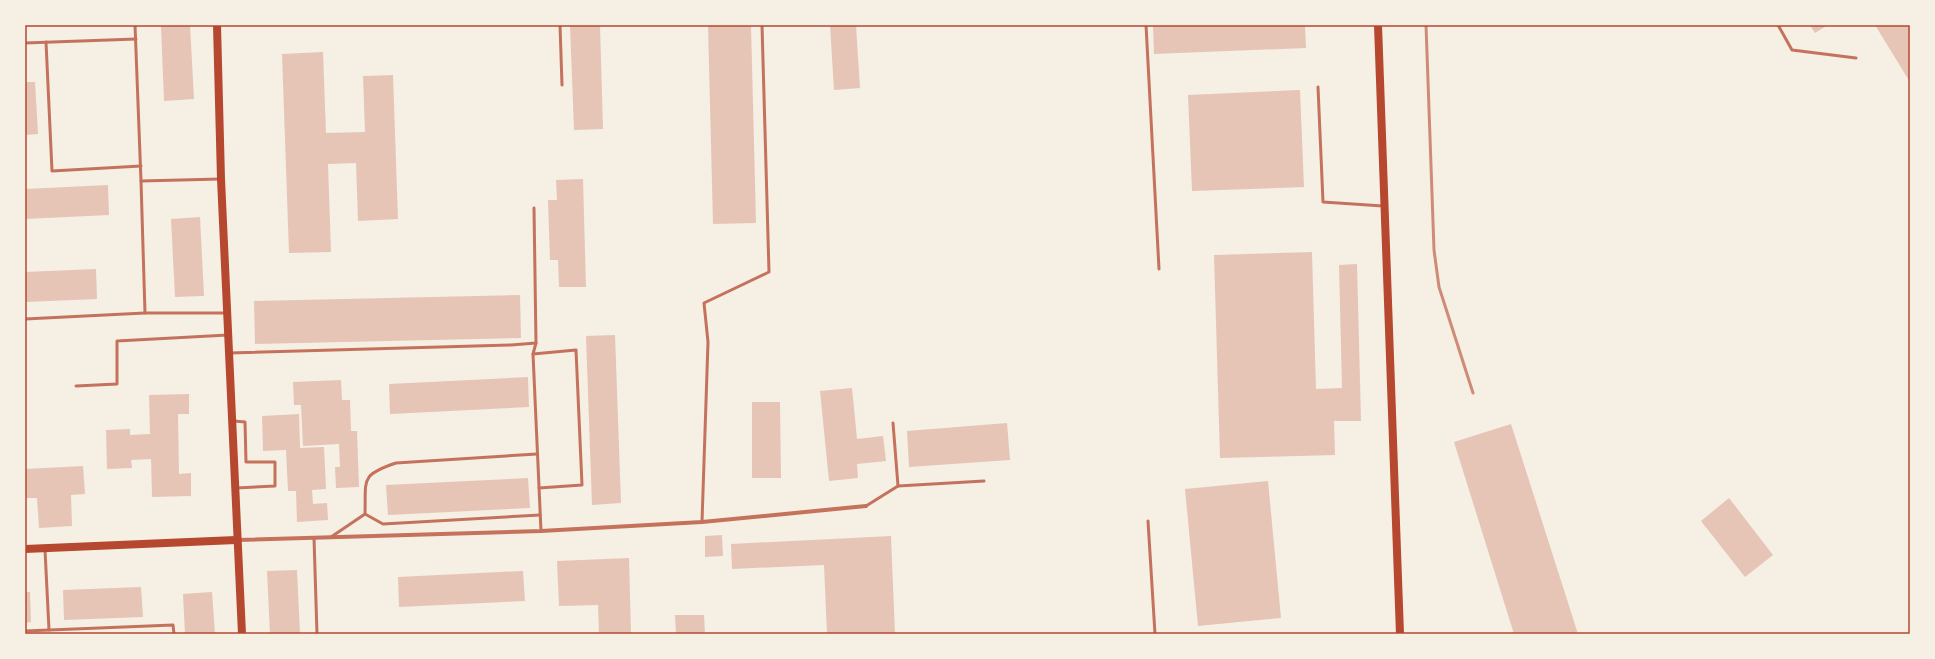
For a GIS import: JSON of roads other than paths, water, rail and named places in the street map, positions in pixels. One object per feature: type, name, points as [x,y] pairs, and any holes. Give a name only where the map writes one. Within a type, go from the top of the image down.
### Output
[{"type":"main road","points":[[218,25],[221,179],[236,488],[236,540],[242,634]]},
{"type":"main road","points":[[1378,25],[1383,206],[1400,634]]},
{"type":"main road","points":[[25,548],[236,540]]},
{"type":"street","points":[[236,540],[541,531],[702,522],[866,506]]},
{"type":"lane","points":[[135,25],[146,313]]},
{"type":"lane","points":[[560,25],[562,85]]},
{"type":"lane","points":[[702,522],[708,342],[704,303],[769,272],[762,25]]},
{"type":"lane","points":[[1146,25],[1160,269]]},
{"type":"lane","points":[[1778,25],[1792,50],[1856,58]]},
{"type":"lane","points":[[25,43],[136,39]]},
{"type":"lane","points":[[46,42],[52,171],[141,166]]},
{"type":"lane","points":[[1318,87],[1323,202],[1383,206]]},
{"type":"lane","points":[[141,181],[221,179]]},
{"type":"lane","points":[[534,208],[536,343],[532,354],[541,531]]},
{"type":"lane","points":[[25,319],[146,313],[227,313]]},
{"type":"lane","points":[[76,386],[117,384],[117,341],[228,335]]},
{"type":"lane","points":[[229,353],[503,346],[536,343]]},
{"type":"lane","points":[[532,354],[576,350],[582,485],[539,488]]},
{"type":"lane","points":[[232,420],[245,422],[246,462],[275,462],[275,486],[236,488]]},
{"type":"lane","points":[[893,423],[898,486]]},
{"type":"lane","points":[[365,514],[366,481],[371,473],[378,469],[396,463],[537,454]]},
{"type":"lane","points":[[866,506],[898,486],[984,481]]},
{"type":"lane","points":[[365,514],[383,524],[540,515]]},
{"type":"lane","points":[[331,537],[365,514]]},
{"type":"lane","points":[[1148,521],[1155,634]]},
{"type":"lane","points":[[314,538],[317,634]]},
{"type":"lane","points":[[45,548],[49,630]]},
{"type":"lane","points":[[25,631],[174,625],[174,634]]},
{"type":"railway","points":[[1426,25],[1434,250],[1439,287],[1473,393]]}]
